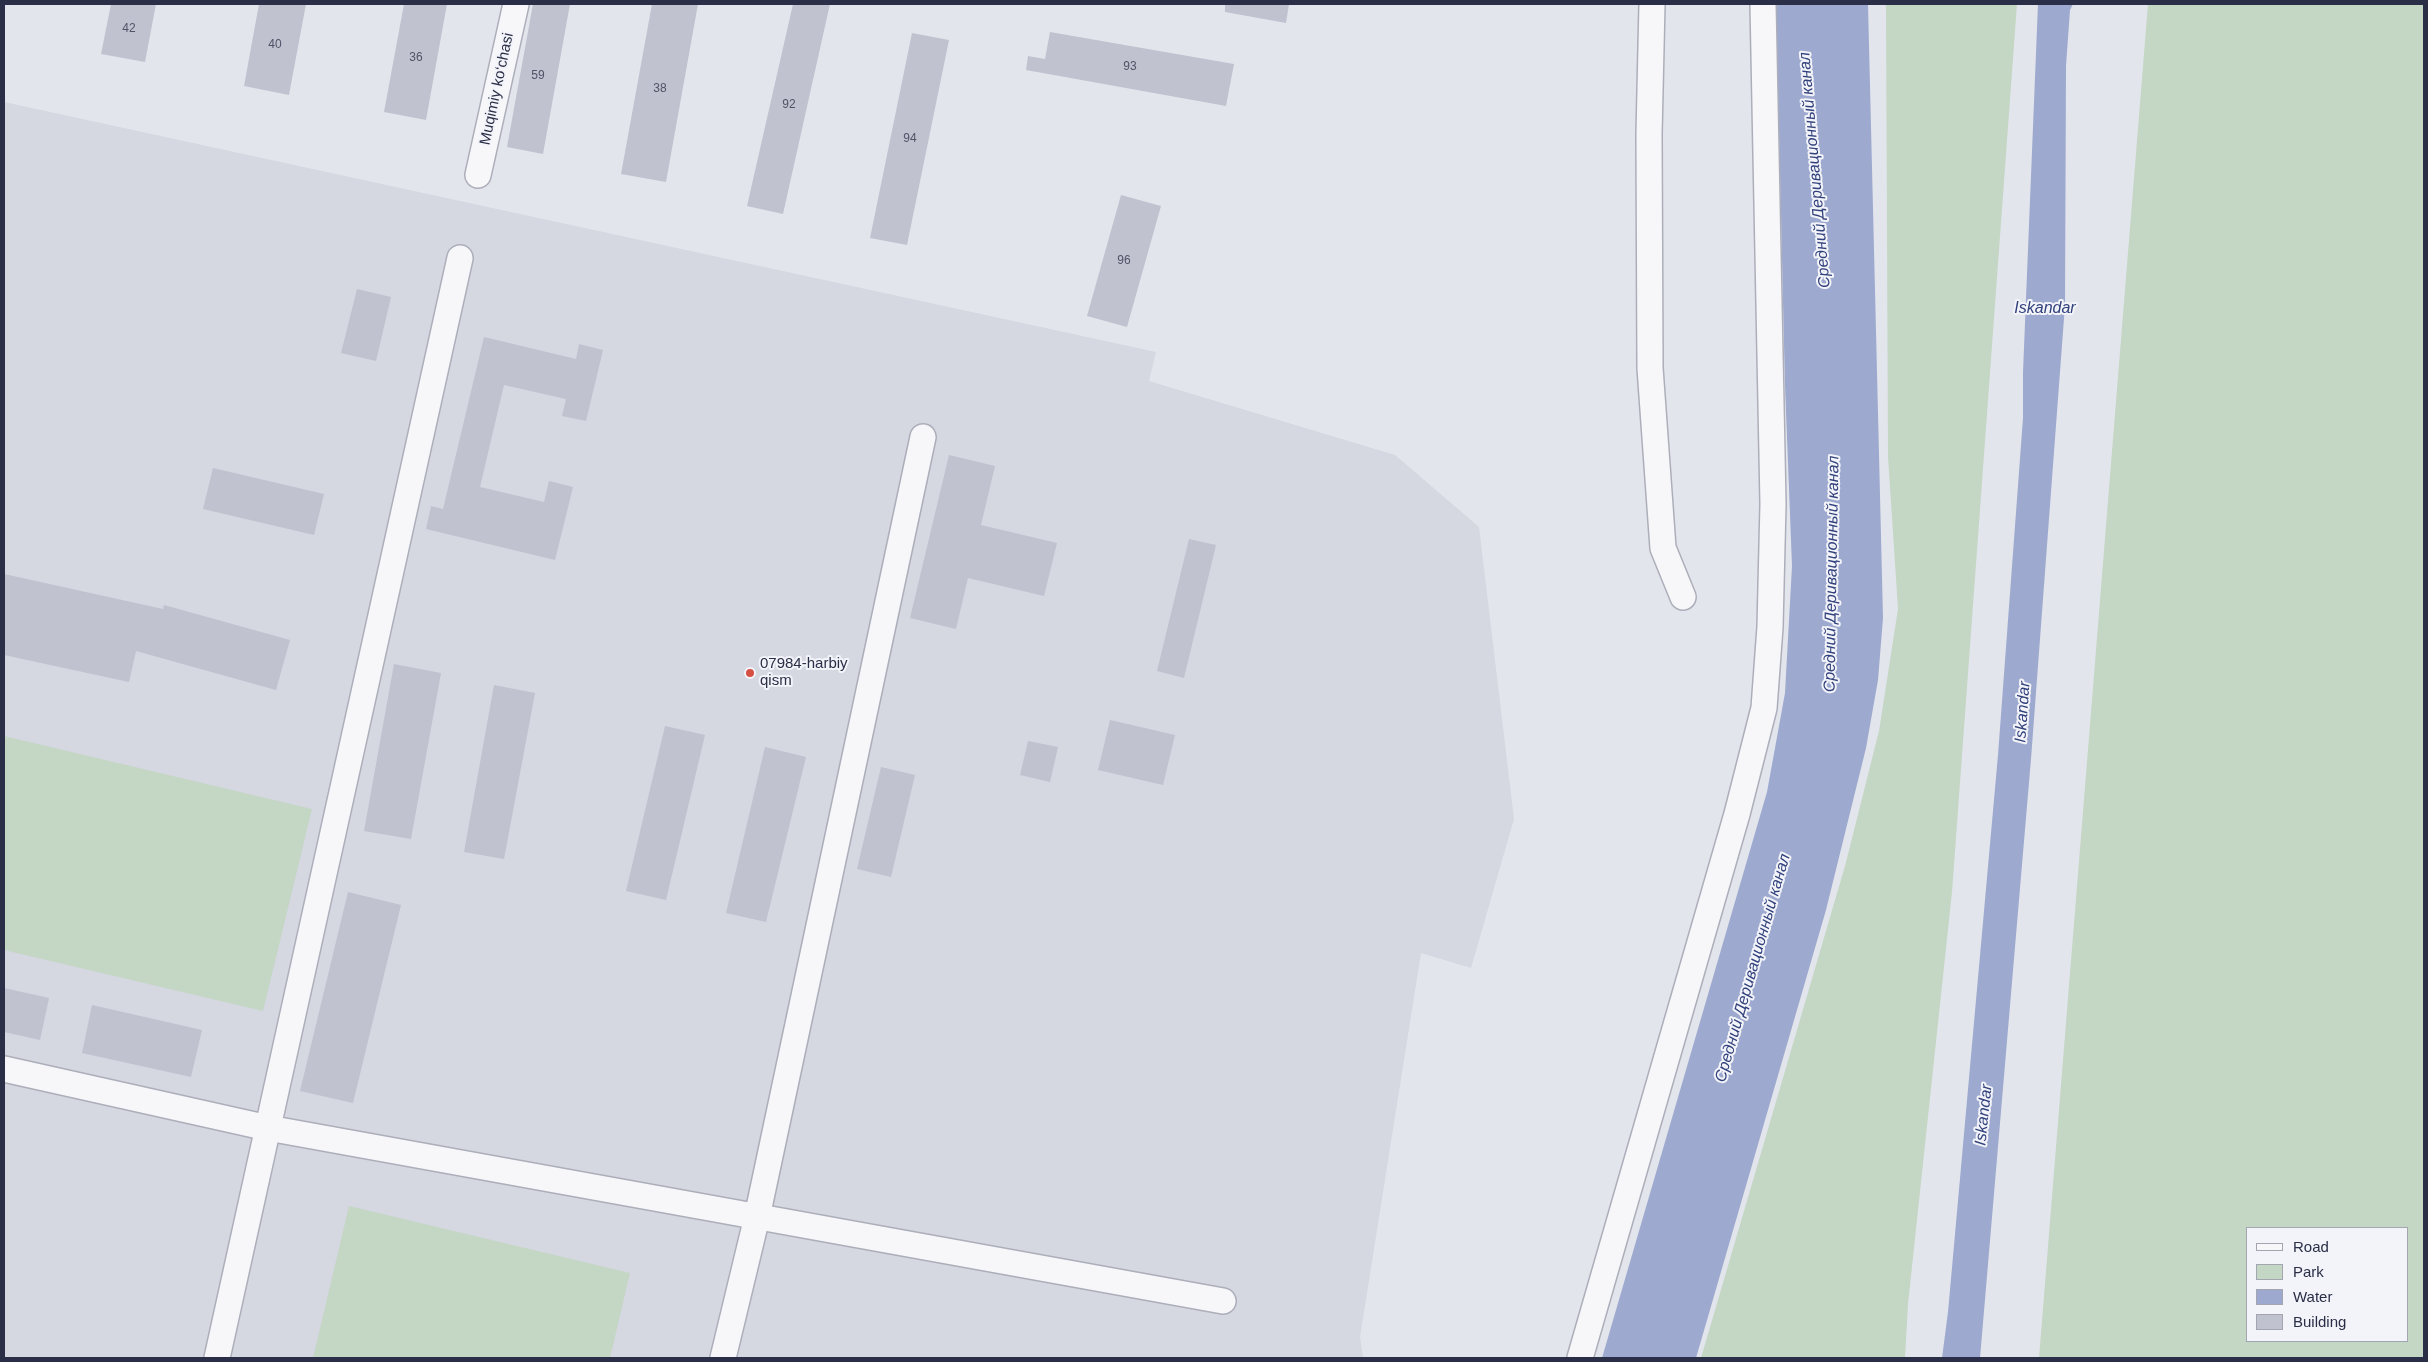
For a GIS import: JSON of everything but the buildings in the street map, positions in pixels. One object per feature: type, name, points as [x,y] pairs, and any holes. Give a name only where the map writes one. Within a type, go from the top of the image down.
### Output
[{"type":"street","name":"Muqimiy ko‘chasi","points":[[478,174],[516,4]]},
{"type":"street","points":[[1652,4],[1649,134],[1650,368],[1663,548],[1683,597]]},
{"type":"street","points":[[1580,1358],[1737,814],[1764,708],[1770,626],[1773,504],[1763,4]]},
{"type":"street","points":[[217,1358],[460,258]]},
{"type":"street","points":[[723,1358],[757,1217],[923,437]]},
{"type":"street","points":[[4,1069],[268,1128],[1223,1301]]},
{"type":"shaded area","name":"07984-harbiy qism","points":[[4,102],[1156,352],[1149,381],[1395,455],[1479,527],[1514,819],[1471,968],[1421,953],[1360,1337],[1363,1358],[4,1358]]},
{"type":"green space","points":[[1886,4],[2017,4],[1952,892],[1908,1304],[1905,1358],[1701,1358],[1845,866],[1879,731],[1898,609],[1888,457]]},
{"type":"green space","points":[[2148,4],[2424,4],[2424,1358],[2039,1358]]},
{"type":"green space","points":[[4,736],[312,809],[263,1011],[4,950]]},
{"type":"green space","points":[[349,1206],[630,1273],[610,1358],[313,1358]]},
{"type":"water","name":"Средний Деривационный канал","points":[[1776,4],[1868,4],[1883,618],[1878,680],[1866,748],[1826,910],[1696,1358],[1602,1358],[1767,792],[1785,693],[1792,566],[1785,386]]},
{"type":"water","name":"Iskandar","points":[[2038,4],[2073,4],[2070,10],[2066,66],[2065,305],[2031,759],[1980,1358],[1942,1358],[1948,1312],[1998,755],[2023,418],[2023,372]]},
{"type":"place","name":"07984-harbiy qism","points":[[750,673]]}]
